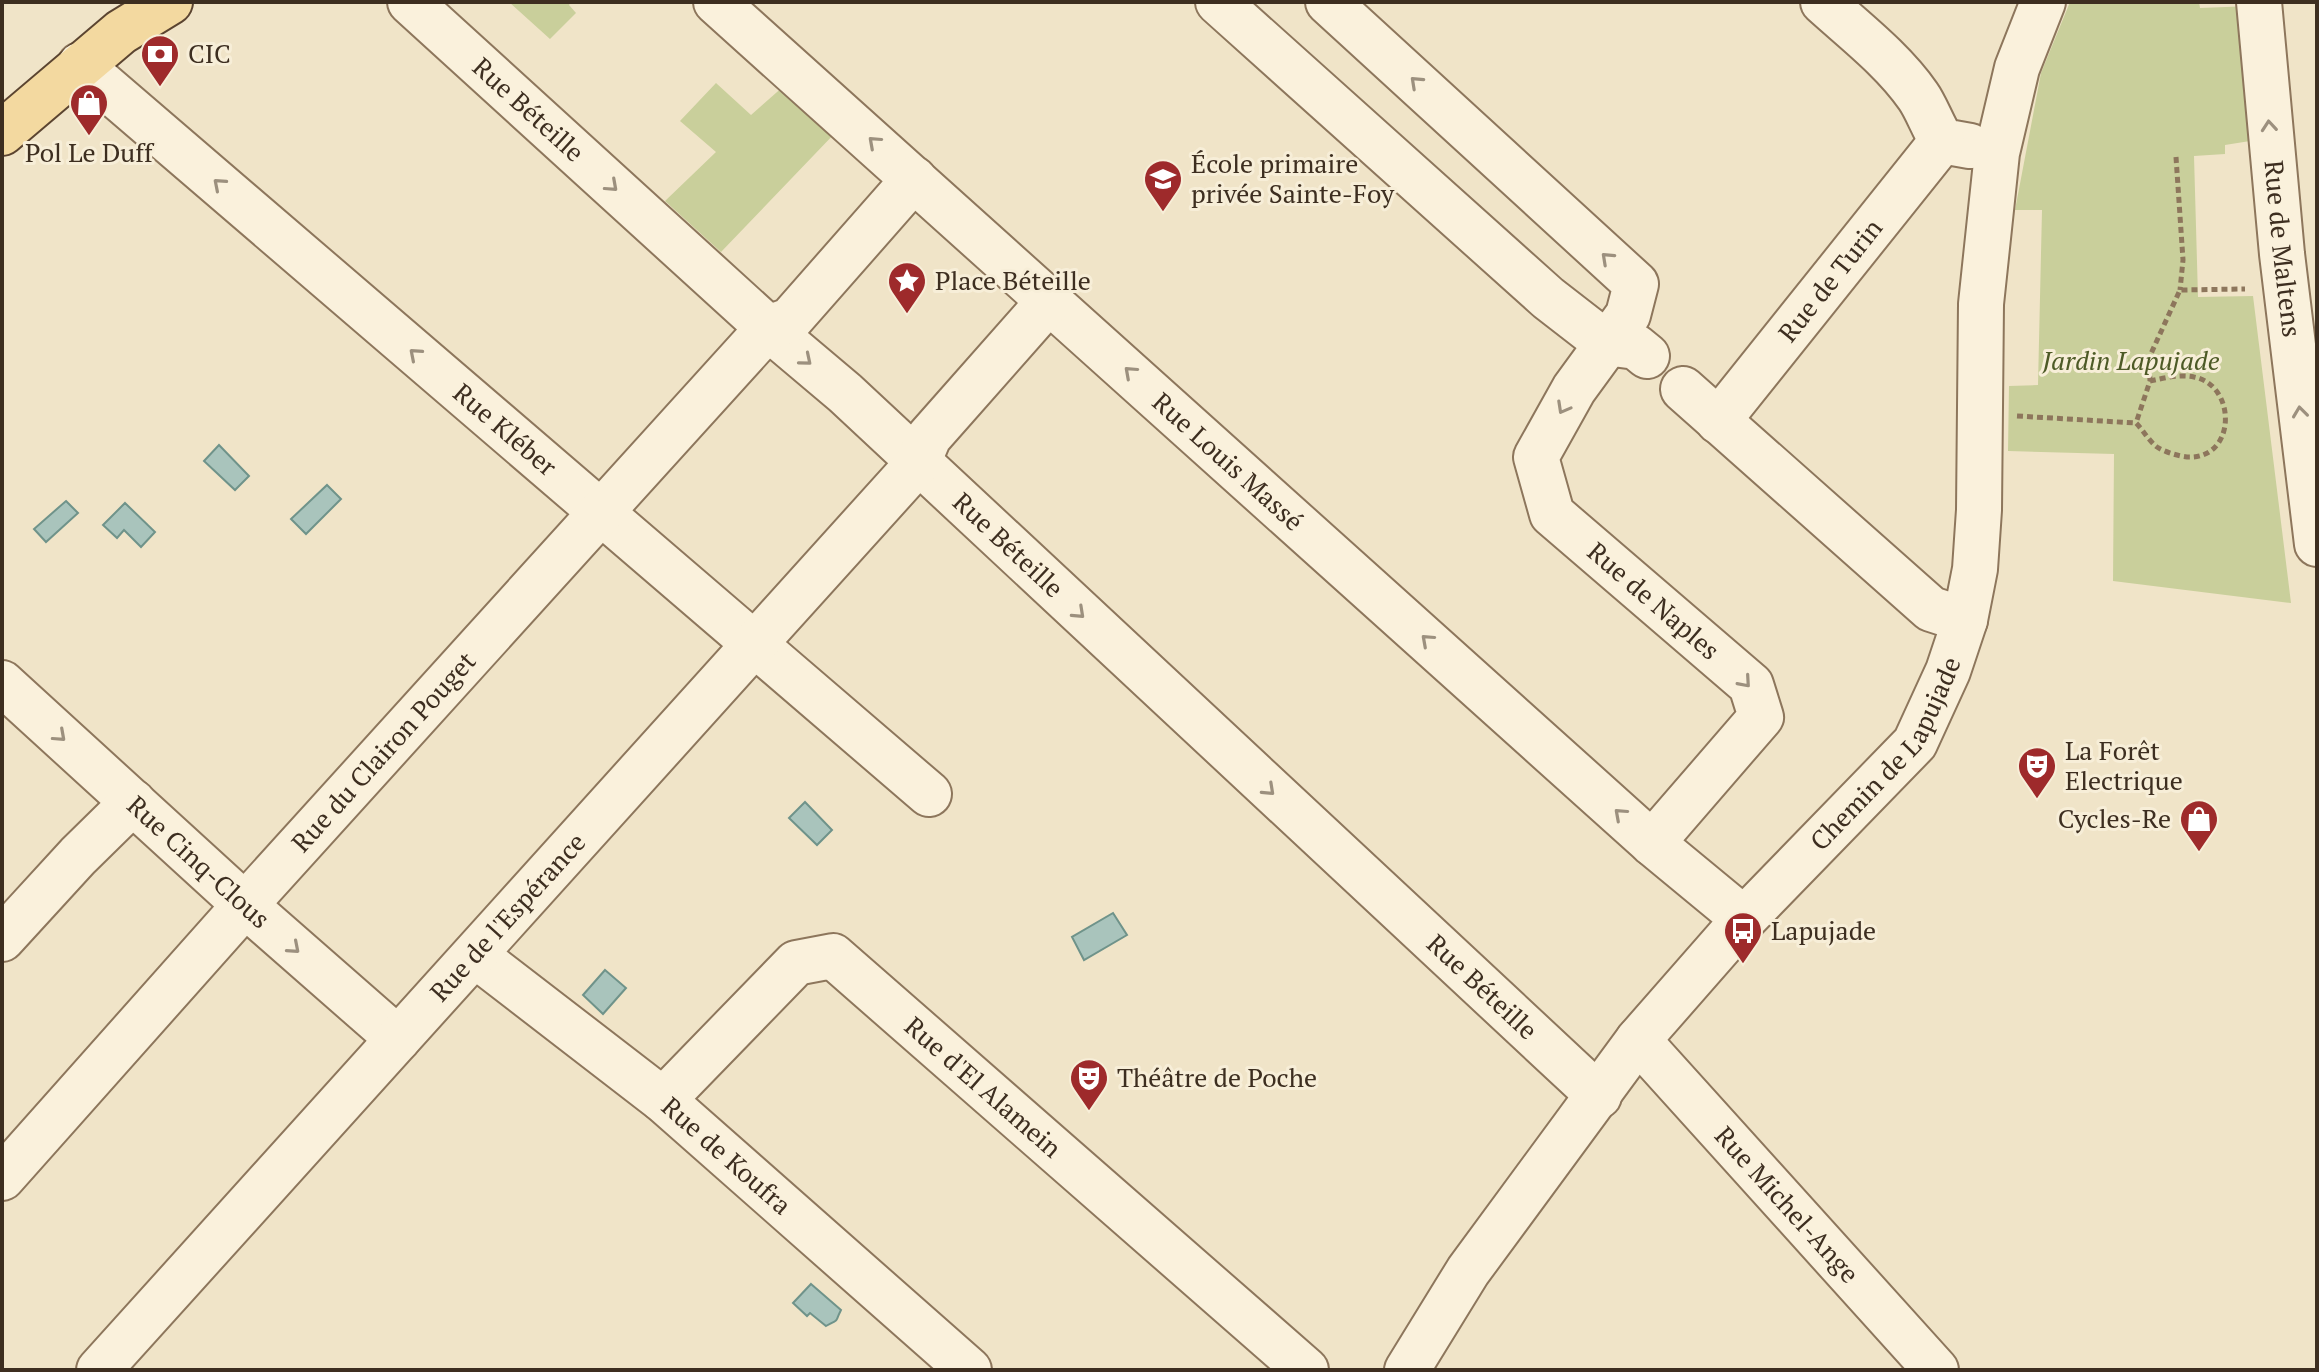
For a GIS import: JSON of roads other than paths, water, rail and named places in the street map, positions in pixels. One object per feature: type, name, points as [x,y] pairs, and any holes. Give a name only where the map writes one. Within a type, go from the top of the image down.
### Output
[{"type":"main road","points":[[2,133],[121,32],[170,2]]},
{"type":"street","name":"Rue Béteille","points":[[410,2],[768,328],[845,393],[1599,1096]]},
{"type":"street","name":"Rue Louis Massé","points":[[716,2],[1652,843],[1744,919]]},
{"type":"street","points":[[1218,2],[1548,298],[1606,343],[1636,347],[1647,356]]},
{"type":"street","name":"Rue de Naples","points":[[1328,2],[1636,284],[1628,315],[1574,389],[1536,457],[1552,514],[1751,685],[1761,717],[1652,843]]},
{"type":"street","points":[[1823,2],[1910,85],[1921,99],[1942,141],[1997,153]]},
{"type":"street","name":"Chemin de Lapujade","points":[[1407,1370],[1468,1271],[1638,1040],[1744,919],[1915,743],[1948,671],[1965,620],[1975,569],[1979,510],[1981,304],[1997,153],[2017,68],[2043,2]]},
{"type":"street","name":"Rue de Maltens","points":[[2259,2],[2285,287],[2317,544]]},
{"type":"street","name":"Rue Kléber","points":[[80,65],[929,794]]},
{"type":"street","name":"Rue de Turin","points":[[1718,421],[1942,141]]},
{"type":"street","points":[[768,328],[790,320],[914,179]]},
{"type":"street","points":[[918,463],[929,437],[1050,300]]},
{"type":"street","name":"Rue du Clairon Pouget","points":[[2,1178],[768,328]]},
{"type":"street","points":[[1683,389],[1931,609],[1965,620]]},
{"type":"street","name":"Rue de l'Espérance","points":[[99,1370],[918,463]]},
{"type":"street","name":"Rue Cinq-Clous","points":[[2,683],[245,905],[398,1039]]},
{"type":"street","points":[[2,939],[78,856],[133,802]]},
{"type":"street","name":"Rue de Koufra","points":[[475,955],[663,1100],[969,1370]]},
{"type":"street","name":"Rue d'El Alamein","points":[[663,1100],[796,963],[833,956],[1306,1370]]},
{"type":"street","name":"Rue Michel-Ange","points":[[1638,1040],[1936,1370]]},
{"type":"water","points":[[219,445],[249,476],[235,490],[204,461]]},
{"type":"water","points":[[327,485],[341,499],[306,534],[291,519]]},
{"type":"water","points":[[66,501],[78,513],[46,542],[34,529]]},
{"type":"water","points":[[125,503],[155,532],[141,547],[124,530],[117,538],[103,525]]},
{"type":"water","points":[[805,802],[832,830],[817,845],[789,818]]},
{"type":"water","points":[[1113,913],[1127,935],[1084,960],[1072,937]]},
{"type":"water","points":[[605,970],[626,988],[603,1014],[583,995]]},
{"type":"water","points":[[811,1284],[841,1310],[836,1321],[826,1326],[810,1313],[807,1316],[793,1303]]},
{"type":"place","name":"CIC","points":[[160,88]]},
{"type":"place","name":"Pol Le Duff","points":[[89,137]]},
{"type":"place","name":"École primaire privée Sainte-Foy","points":[[1163,213]]},
{"type":"place","name":"Place Béteille","points":[[907,315]]},
{"type":"place","name":"La Forêt Electrique","points":[[2037,800]]},
{"type":"place","name":"Cycles-Re","points":[[2199,853]]},
{"type":"place","name":"Lapujade","points":[[1743,965]]},
{"type":"place","name":"Théâtre de Poche","points":[[1089,1112]]},
{"type":"park label","name":"Jardin Lapujade","points":[[2131,361]]}]
